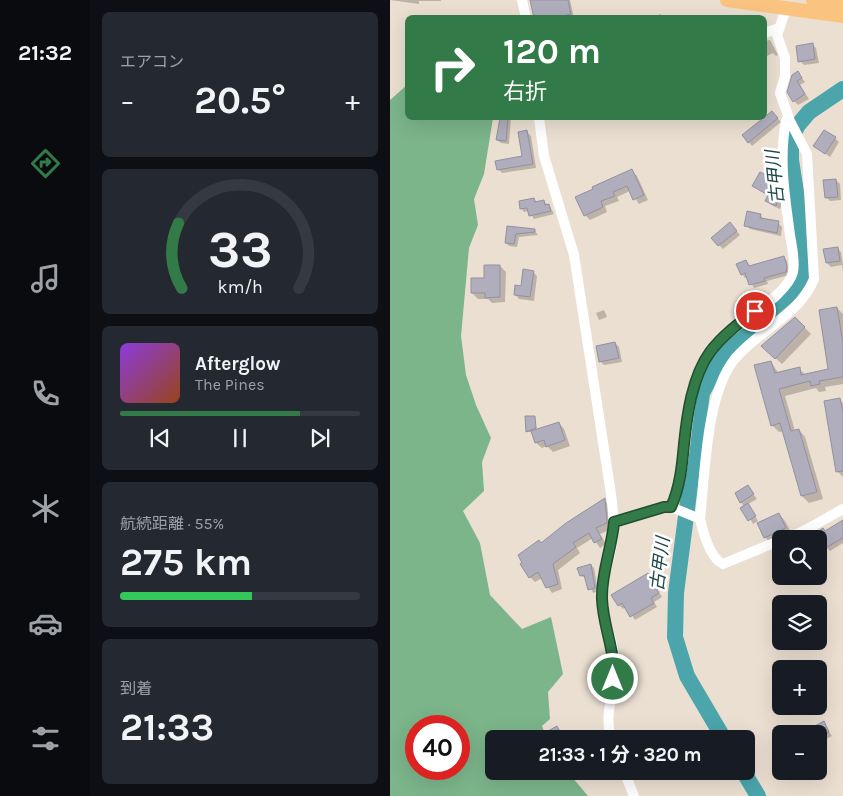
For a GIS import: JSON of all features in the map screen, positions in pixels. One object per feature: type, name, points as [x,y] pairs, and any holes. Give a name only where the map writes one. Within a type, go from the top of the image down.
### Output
[{"type":"highway","points":[[727,0],[843,16]]},
{"type":"highway","points":[[813,0],[843,4]]},
{"type":"street","points":[[522,0],[525,15]]},
{"type":"street","points":[[772,544],[723,564],[719,562],[712,551],[698,518],[714,406],[723,378],[734,360],[744,349],[808,294],[814,280],[807,154],[789,119],[780,93],[785,76],[785,58],[777,35],[786,9]]},
{"type":"street","points":[[767,32],[779,28]]},
{"type":"street","points":[[675,509],[687,422],[701,368],[710,352],[725,335],[782,290],[793,271],[781,154],[786,121],[789,119]]},
{"type":"street","points":[[539,120],[544,156],[569,232],[574,255],[614,522],[613,543],[603,580],[602,598],[603,616],[615,664],[607,721],[609,730]]},
{"type":"street","points":[[614,522],[664,507],[698,518]]},
{"type":"street","points":[[803,530],[843,509]]},
{"type":"street","points":[[628,780],[634,796]]},
{"type":"green space","points":[[405,87],[405,120],[493,120],[484,174],[474,199],[478,225],[469,248],[461,336],[466,375],[476,405],[491,438],[482,462],[484,491],[463,511],[480,543],[490,595],[522,629],[551,617],[563,674],[548,692],[550,719],[542,726],[544,730],[485,730],[485,780],[575,780],[588,796],[390,796],[390,100]]},
{"type":"building","points":[[530,0],[568,0],[571,14],[533,15]]},
{"type":"building","points":[[813,43],[815,59],[798,62],[796,46]]},
{"type":"building","points":[[798,71],[802,78],[797,81],[805,94],[793,102],[787,92],[792,75]]},
{"type":"building","points":[[772,111],[778,118],[748,143],[742,135],[761,120],[767,120],[767,115]]},
{"type":"building","points":[[500,120],[508,120],[506,141],[496,140]]},
{"type":"building","points":[[527,130],[533,164],[497,170],[495,161],[522,156],[518,132]]},
{"type":"building","points":[[824,130],[836,137],[825,154],[813,146]]},
{"type":"building","points":[[632,169],[644,195],[633,200],[627,186],[613,192],[615,196],[601,201],[603,207],[584,216],[575,197]]},
{"type":"building","points":[[760,172],[770,177],[767,184],[777,189],[778,199],[776,206],[765,201],[768,195],[752,186]]},
{"type":"building","points":[[836,179],[838,197],[825,198],[823,180]]},
{"type":"building","points":[[534,198],[535,202],[544,200],[545,205],[549,204],[551,211],[529,216],[527,208],[520,209],[519,201]]},
{"type":"building","points":[[747,211],[761,214],[760,218],[779,221],[777,233],[744,226]]},
{"type":"building","points":[[730,222],[737,231],[718,246],[711,238]]},
{"type":"building","points":[[507,226],[535,229],[535,232],[516,234],[514,244],[505,243]]},
{"type":"building","points":[[838,247],[840,261],[826,263],[823,249]]},
{"type":"building","points":[[784,256],[787,266],[786,272],[764,278],[765,281],[749,285],[745,273],[741,275],[736,264],[746,260],[749,266]]},
{"type":"building","points":[[484,265],[500,265],[500,297],[485,298],[485,293],[471,293],[471,278],[484,278]]},
{"type":"building","points":[[523,269],[534,271],[530,297],[514,295],[515,285],[521,286]]},
{"type":"building","points":[[837,307],[843,343],[843,377],[819,381],[820,384],[811,386],[810,381],[779,389],[791,431],[799,429],[817,492],[801,496],[780,423],[771,426],[754,365],[771,361],[775,373],[800,367],[801,375],[828,369],[819,310]]},
{"type":"building","points":[[795,317],[805,327],[775,359],[761,346]]},
{"type":"building","points":[[615,342],[619,358],[599,362],[596,346]]},
{"type":"building","points":[[840,398],[843,412],[843,471],[836,472],[824,401]]},
{"type":"building","points":[[525,416],[535,416],[536,428],[526,432]]},
{"type":"building","points":[[559,422],[565,440],[546,447],[544,440],[535,443],[531,431]]},
{"type":"building","points":[[748,485],[754,494],[740,503],[735,493]]},
{"type":"building","points":[[605,498],[607,523],[596,528],[602,539],[594,543],[589,533],[573,543],[576,547],[553,564],[558,584],[546,588],[538,572],[529,578],[520,564],[522,563],[518,555],[539,540],[541,543],[566,523]]},
{"type":"building","points":[[748,503],[756,516],[748,521],[740,508]]},
{"type":"building","points":[[779,513],[786,528],[772,530],[772,534],[764,538],[757,523]]},
{"type":"building","points":[[843,520],[843,538],[827,547],[827,530]]},
{"type":"building","points":[[591,564],[595,588],[588,590],[584,575],[580,576],[577,568]]},
{"type":"building","points":[[648,573],[659,593],[651,598],[654,603],[630,617],[622,603],[618,606],[611,595]]},
{"type":"building","points":[[824,721],[826,725],[817,725]]},
{"type":"building","points":[[557,726],[559,730],[550,730]]},
{"type":"waterway","name":"古甲川","points":[[719,730],[687,676],[675,637],[676,593],[702,393],[725,350],[792,292],[803,277],[806,257],[791,160],[791,139],[798,125],[809,112],[843,89]]},
{"type":"waterway","name":"古甲川","points":[[748,780],[758,796]]},
{"type":"route","points":[[613,679],[615,664],[612,645],[603,616],[602,598],[603,580],[613,543],[614,522],[664,507],[671,507],[679,484],[687,422],[701,368],[710,352],[725,335],[755,311]]}]
